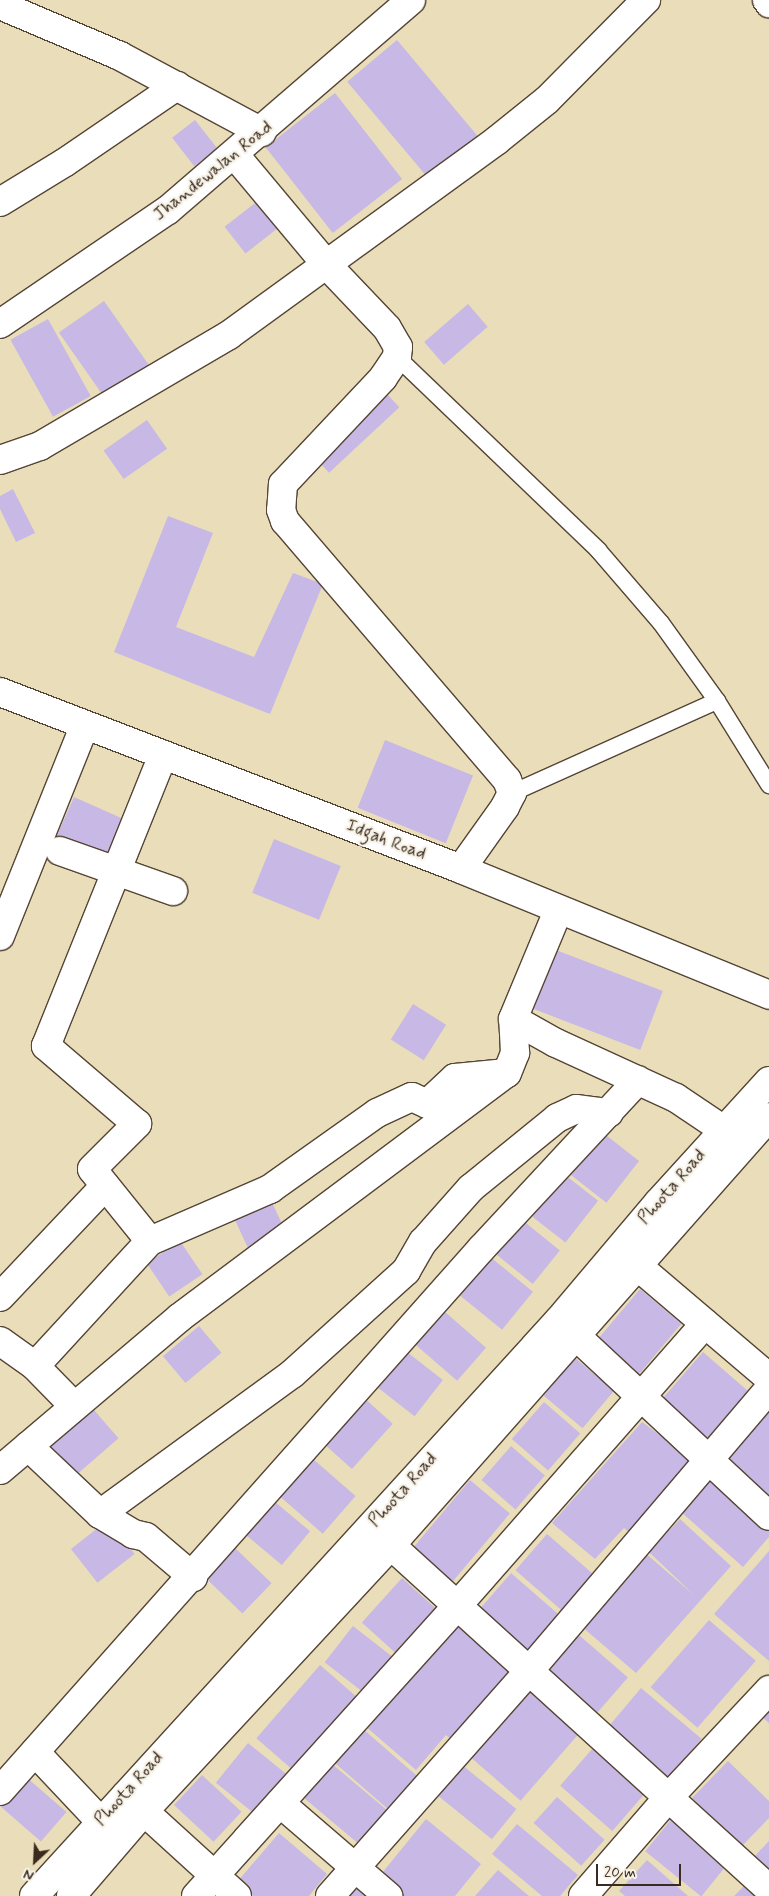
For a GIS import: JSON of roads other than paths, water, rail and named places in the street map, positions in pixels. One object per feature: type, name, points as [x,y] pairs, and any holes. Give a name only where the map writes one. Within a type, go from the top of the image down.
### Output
[{"type":"street","name":"Jhandewalan Road","points":[[0,324],[168,210],[262,132],[411,0]]},
{"type":"street","points":[[0,460],[40,446],[229,334],[496,141],[547,100],[646,0]]},
{"type":"street","points":[[0,5],[120,56],[262,132]]},
{"type":"street","points":[[0,202],[64,163],[177,86]]},
{"type":"street","points":[[234,154],[326,264],[387,328],[398,347],[397,356],[383,378],[283,484],[281,510],[285,521],[507,780],[512,793],[505,807],[461,869]]},
{"type":"street","name":"Idgah Road","points":[[0,692],[461,869],[558,911],[769,996]]},
{"type":"street","points":[[0,936],[85,725]]},
{"type":"street","points":[[150,1241],[92,1169],[137,1124],[46,1046],[163,755]]},
{"type":"street","points":[[60,851],[173,891]]},
{"type":"street","points":[[0,1470],[179,1318],[507,1073],[514,1053],[513,1018],[558,911]]},
{"type":"street","points":[[513,1018],[556,1043],[676,1098],[733,1136]]},
{"type":"street","points":[[35,1366],[150,1241],[270,1189],[377,1113],[412,1097],[427,1104],[455,1078],[507,1073]]},
{"type":"street","points":[[0,1791],[193,1577],[482,1248],[638,1080]]},
{"type":"street","name":"Phoota Road","points":[[72,1896],[121,1838],[134,1802],[370,1526],[559,1320],[627,1258],[733,1136],[769,1081]]},
{"type":"street","points":[[100,1514],[292,1374],[406,1271],[424,1242],[471,1188],[557,1118],[576,1109],[609,1113]]},
{"type":"street","name":"Phoota Road","points":[[733,1136],[769,1117]]},
{"type":"street","points":[[0,1297],[105,1186]]},
{"type":"street","points":[[627,1258],[769,1378]]},
{"type":"street","name":"Phoota Road","points":[[34,1896],[100,1821],[134,1802],[390,1546],[575,1335],[627,1258]]},
{"type":"street","points":[[196,1896],[457,1606],[639,1396],[705,1324]]},
{"type":"street","points":[[575,1335],[709,1463],[769,1516]]},
{"type":"street","points":[[0,1341],[35,1366],[74,1406]]},
{"type":"street","points":[[330,1896],[529,1671],[709,1463],[769,1389]]},
{"type":"street","points":[[28,1446],[100,1514],[133,1534],[146,1537],[193,1577]]},
{"type":"street","points":[[370,1526],[769,1889]]},
{"type":"street","points":[[583,1896],[668,1798],[769,1690]]},
{"type":"street","points":[[35,1752],[100,1821],[121,1838]]},
{"type":"street","points":[[134,1802],[238,1896]]},
{"type":"street","points":[[280,1803],[388,1896]]},
{"type":"lane","points":[[397,356],[598,550],[661,623],[717,701],[769,784]]},
{"type":"lane","points":[[512,793],[717,701]]}]
